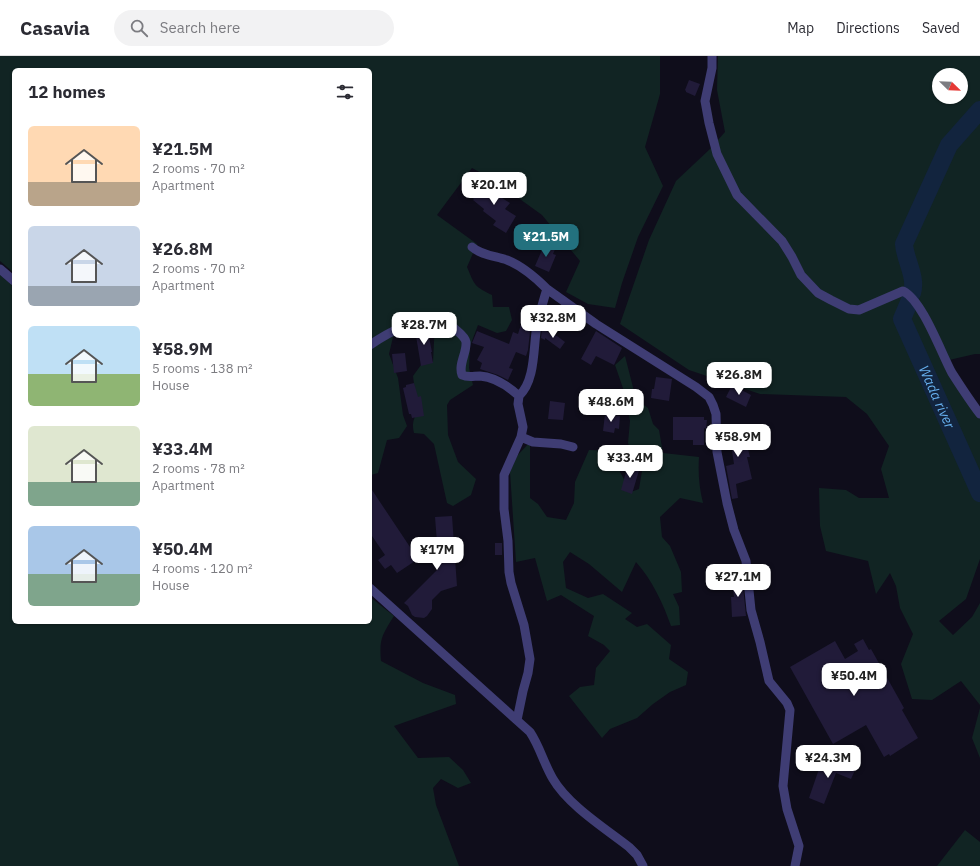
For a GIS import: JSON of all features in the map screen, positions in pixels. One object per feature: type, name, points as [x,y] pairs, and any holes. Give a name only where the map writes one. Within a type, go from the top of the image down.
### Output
[{"type":"street","points":[[712,56],[712,68],[705,101],[716,154],[737,195],[782,241],[801,275],[818,293],[849,309],[859,310],[903,291],[908,294],[922,312],[952,372],[980,414]]},
{"type":"street","points":[[472,247],[478,252],[508,261],[523,268],[547,289],[596,324],[696,387],[709,397],[716,414],[717,452],[727,503],[734,530],[746,561],[751,610],[765,666],[769,681],[787,703],[790,710],[783,786],[787,809],[799,846],[795,866]]},
{"type":"street","points":[[0,269],[12,279]]},
{"type":"street","points":[[518,396],[523,392],[528,382],[534,356],[537,326],[547,289]]},
{"type":"street","points":[[372,344],[389,332],[407,325],[430,319],[448,322],[464,336],[466,342],[460,370],[462,375],[467,377],[487,377],[508,387],[518,396],[518,404],[523,427],[521,437],[504,475],[504,509],[508,542],[509,572],[524,625],[530,659],[517,720]]},
{"type":"street","points":[[521,437],[533,442],[560,444],[573,447]]},
{"type":"street","points":[[372,590],[530,732],[553,780],[568,799],[629,847],[637,855],[643,866]]},
{"type":"green space","points":[[0,56],[660,56],[660,94],[645,147],[663,186],[638,237],[615,308],[588,304],[566,292],[580,261],[542,215],[489,177],[472,168],[437,215],[477,244],[467,267],[472,278],[478,287],[492,295],[493,307],[509,307],[512,320],[506,331],[497,333],[478,325],[470,346],[469,368],[473,385],[450,400],[447,405],[448,435],[458,462],[476,479],[471,495],[453,506],[447,503],[434,444],[424,434],[414,433],[413,429],[414,419],[420,407],[415,391],[413,376],[421,365],[433,362],[435,322],[410,324],[393,337],[389,354],[398,378],[403,415],[407,426],[399,438],[387,440],[378,473],[372,475],[372,68],[12,68],[12,271],[0,261]]},
{"type":"green space","points":[[718,56],[980,56],[980,354],[949,360],[980,419],[980,559],[966,599],[939,621],[953,635],[972,617],[980,603],[980,705],[961,681],[932,700],[912,699],[901,664],[913,634],[900,608],[896,586],[890,573],[876,594],[868,561],[826,551],[820,526],[819,488],[846,490],[859,498],[889,498],[881,469],[889,446],[867,414],[846,397],[760,394],[689,370],[620,324],[649,240],[676,181],[710,149],[725,132],[717,90]]},
{"type":"green space","points":[[0,275],[12,285],[12,624],[372,624],[372,599],[394,616],[382,637],[380,647],[381,661],[423,683],[455,695],[456,704],[394,726],[418,758],[449,757],[463,770],[471,783],[458,788],[441,779],[433,788],[436,805],[459,866],[0,866]]},
{"type":"green space","points":[[625,356],[636,399],[648,408],[653,424],[659,430],[663,453],[699,457],[699,480],[703,503],[680,498],[660,517],[662,537],[670,546],[681,572],[682,592],[673,594],[679,607],[680,625],[671,626],[656,592],[647,576],[636,562],[622,592],[589,564],[570,552],[563,562],[566,588],[588,598],[603,594],[632,613],[625,619],[637,627],[647,624],[671,645],[669,659],[688,672],[686,685],[670,692],[637,718],[610,729],[602,738],[569,696],[580,687],[594,685],[596,668],[610,651],[604,645],[588,636],[594,616],[561,595],[547,601],[535,558],[516,562],[510,472],[517,456],[530,442],[530,498],[538,504],[547,517],[566,520],[574,503],[575,482],[589,450],[615,451],[620,472],[631,492],[639,489],[642,471],[639,457],[631,453],[628,443],[630,421],[625,394],[615,365]]},
{"type":"green space","points":[[980,708],[980,758],[972,738]]},
{"type":"green space","points":[[965,830],[980,842],[980,866],[937,866]]},
{"type":"building","points":[[689,80],[700,84],[695,96],[686,92],[685,90]]},
{"type":"building","points":[[479,182],[486,187],[488,185],[497,190],[504,195],[502,198],[510,203],[505,209],[516,216],[506,233],[493,225],[496,221],[483,211],[484,209],[470,196]]},
{"type":"building","points":[[545,243],[556,247],[553,254],[556,255],[549,272],[535,266]]},
{"type":"building","points":[[522,321],[531,323],[528,350],[526,356],[516,352],[509,368],[513,369],[508,380],[480,369],[482,363],[477,360],[484,347],[472,343],[477,331],[509,344],[513,332],[518,334]]},
{"type":"building","points":[[427,327],[433,363],[421,366],[415,330]]},
{"type":"building","points":[[542,329],[557,336],[565,342],[560,349],[545,338],[545,340],[541,338]]},
{"type":"building","points":[[596,331],[622,348],[614,365],[596,356],[591,365],[581,359]]},
{"type":"building","points":[[405,353],[407,371],[394,373],[392,354]]},
{"type":"building","points":[[656,377],[672,379],[669,401],[651,398]]},
{"type":"building","points":[[414,383],[418,397],[421,396],[424,416],[412,418],[411,414],[409,414],[403,388],[406,387],[406,385]]},
{"type":"building","points":[[732,385],[751,395],[746,407],[726,397]]},
{"type":"building","points":[[550,401],[565,403],[563,420],[548,419]]},
{"type":"building","points":[[605,414],[620,416],[619,429],[615,428],[614,433],[603,431]]},
{"type":"building","points":[[673,417],[704,417],[704,420],[707,420],[706,429],[704,428],[704,445],[693,445],[693,440],[673,440]]},
{"type":"building","points":[[722,428],[749,430],[751,449],[748,449],[750,457],[747,457],[752,479],[736,484],[738,498],[732,499],[726,466],[734,464],[731,438],[723,438]]},
{"type":"building","points":[[630,465],[640,467],[632,494],[621,490],[626,472],[628,472]]},
{"type":"building","points":[[372,490],[418,559],[397,573],[391,565],[385,569],[378,560],[385,555],[372,536]]},
{"type":"building","points":[[452,516],[457,586],[441,591],[432,600],[432,609],[427,616],[424,618],[415,617],[412,615],[408,606],[404,603],[439,568],[435,517]]},
{"type":"building","points":[[495,543],[502,543],[502,555],[495,555]]},
{"type":"building","points":[[742,576],[746,616],[732,617],[731,597],[734,597],[731,578]]},
{"type":"building","points":[[863,639],[869,650],[871,649],[904,708],[902,710],[918,738],[890,756],[889,754],[884,757],[866,725],[833,744],[790,667],[835,641],[845,659],[858,651],[854,644]]},
{"type":"building","points":[[819,759],[844,768],[846,764],[856,768],[851,779],[836,773],[824,804],[809,798],[820,766],[817,765]]},
{"type":"waterway","name":"Wada river","points":[[912,293],[913,281],[904,244],[949,145],[980,110]]},
{"type":"waterway","name":"Wada river","points":[[910,300],[902,319],[980,493]]}]
